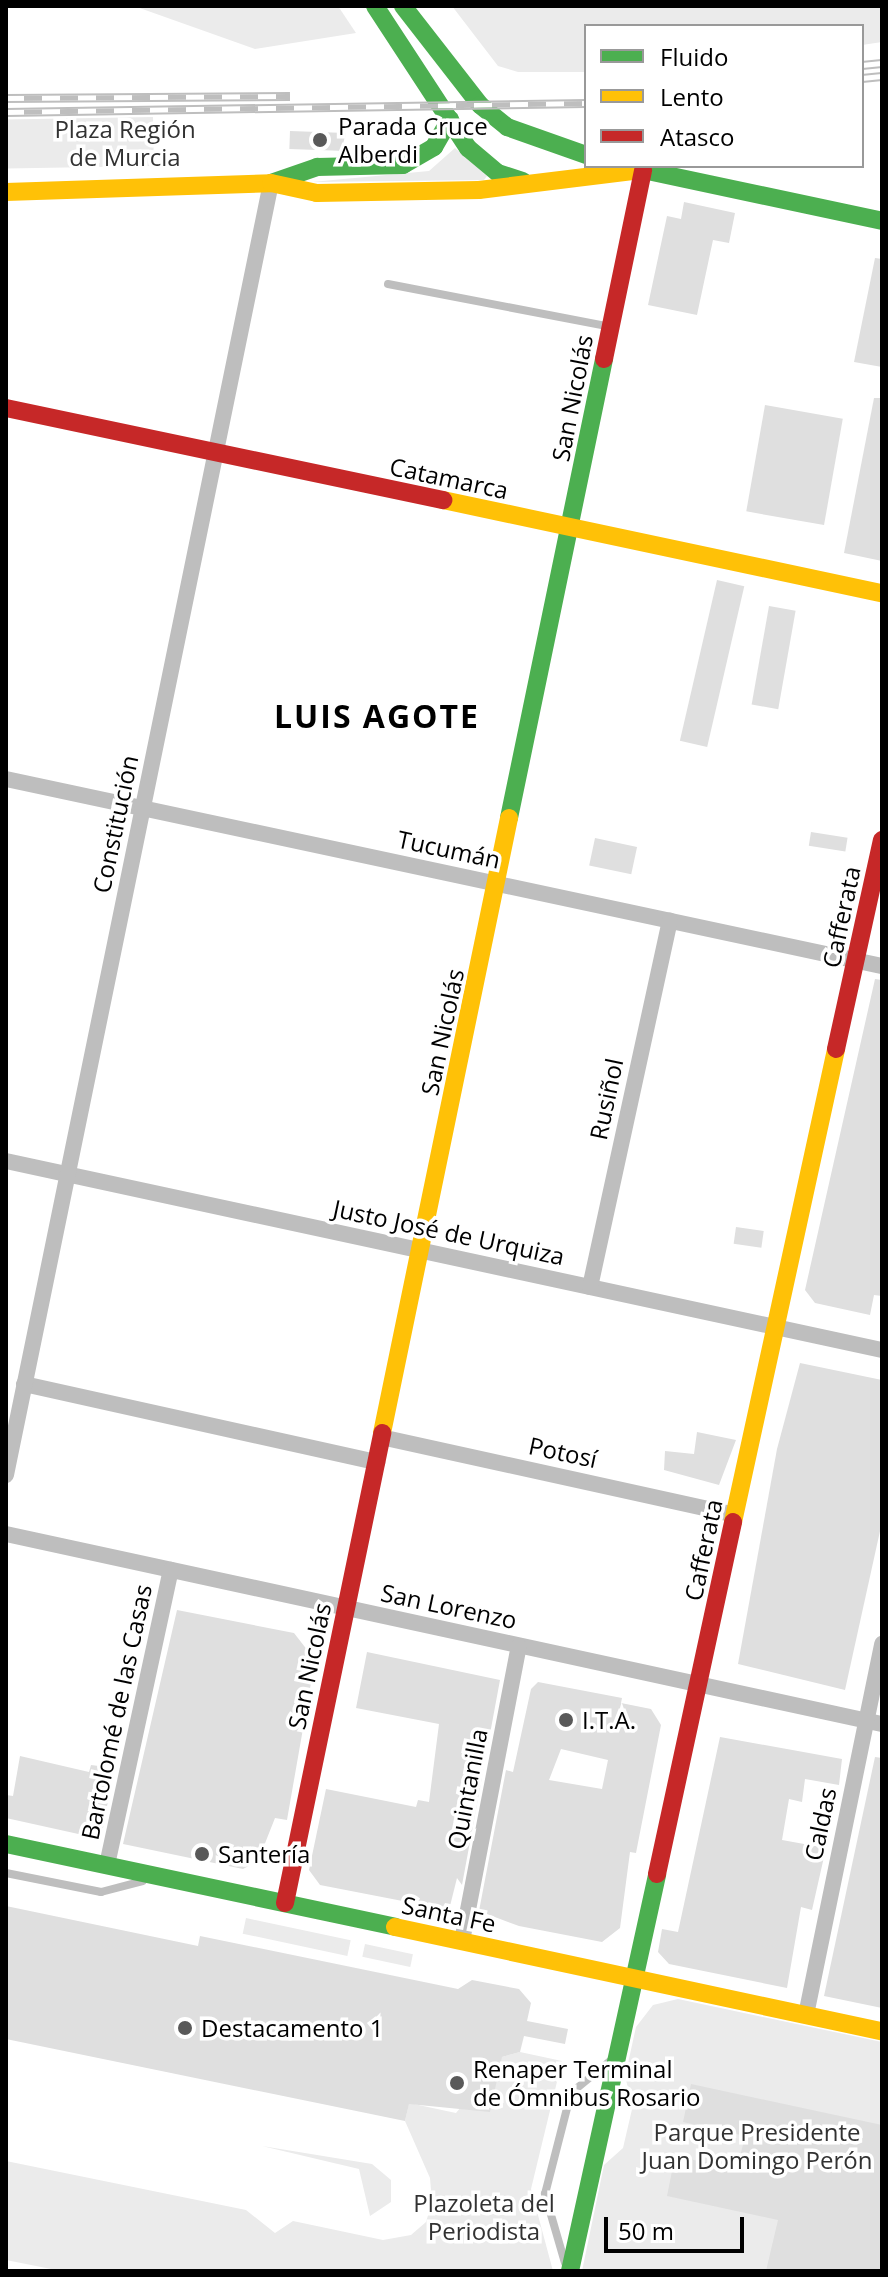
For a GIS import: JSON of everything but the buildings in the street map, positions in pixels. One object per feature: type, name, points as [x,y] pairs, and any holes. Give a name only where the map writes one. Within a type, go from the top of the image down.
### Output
[{"type":"main road","points":[[375,6],[468,148],[498,173],[532,184]]},
{"type":"main road","points":[[403,6],[489,112],[518,132],[584,154]]},
{"type":"main road","points":[[271,183],[317,167],[403,165],[434,147],[450,119]]},
{"type":"main road","points":[[6,192],[271,183],[317,193],[532,184],[634,168],[882,221]]},
{"type":"main road","name":"San Nicolás","points":[[285,1903],[571,528],[611,327],[634,168]]},
{"type":"main road","name":"Catamarca","points":[[6,408],[882,593]]},
{"type":"main road","name":"Cafferata","points":[[569,2271],[882,840]]},
{"type":"main road","name":"Santa Fe","points":[[6,1844],[882,2031]]},
{"type":"street","name":"Constitución","points":[[6,1475],[213,453],[271,183]]},
{"type":"street","name":"Tucumán","points":[[6,779],[882,966]]},
{"type":"street","name":"Rusiñol","points":[[590,1287],[670,921]]},
{"type":"street","name":"Justo José de Urquiza","points":[[6,1161],[882,1350]]},
{"type":"street","points":[[24,1384],[377,1462]]},
{"type":"street","name":"Potosí","points":[[381,1437],[735,1515]]},
{"type":"street","name":"San Lorenzo","points":[[6,1534],[874,1722]]},
{"type":"street","name":"Bartolomé de las Casas","points":[[107,1865],[171,1570]]},
{"type":"street","name":"Caldas","points":[[806,2015],[874,1722],[882,1644]]},
{"type":"street","name":"Quintanilla","points":[[462,1941],[519,1646]]},
{"type":"lane","points":[[388,284],[611,327]]},
{"type":"lane","points":[[6,1873],[101,1892],[159,1876]]},
{"type":"lane","points":[[569,2271],[545,2194],[571,2093],[617,2055]]},
{"type":"green space","points":[[134,6],[338,6],[356,33],[255,49]]},
{"type":"green space","points":[[452,6],[882,6],[882,42],[864,45],[864,24],[584,24],[584,72],[518,72],[498,66]]},
{"type":"green space","name":"Plaza Región de Murcia","points":[[153,117],[154,166],[7,169],[6,120]]},
{"type":"green space","points":[[455,148],[487,176],[484,180],[312,182],[429,171]]},
{"type":"green space","points":[[246,1918],[351,1940],[347,1956],[243,1934]]},
{"type":"green space","points":[[365,1944],[413,1954],[410,1967],[362,1957]]},
{"type":"green space","name":"Parque Presidente Juan Domingo Perón","points":[[678,1999],[882,2042],[882,2271],[582,2271],[604,2165],[623,2148],[633,2105],[625,2077],[636,2027],[653,2005]]},
{"type":"green space","name":"Plazoleta del Periodista","points":[[520,2052],[562,2061],[531,2189],[553,2271],[61,2271],[6,2260],[6,2161],[246,2210],[275,2233],[293,2221],[383,2240],[411,2235],[426,2222],[432,2202],[430,2178],[405,2121],[409,2103],[456,2113],[502,2057]]},
{"type":"green space","points":[[262,2146],[372,2164],[391,2180],[391,2202],[370,2216],[359,2169]]},
{"type":"railway","points":[[864,65],[882,63]]},
{"type":"railway","points":[[864,78],[882,76]]},
{"type":"railway","points":[[6,98],[290,96]]},
{"type":"railway","points":[[6,112],[584,103]]},
{"type":"traffic: fast","points":[[375,6],[468,148],[498,173],[523,181]]},
{"type":"traffic: fast","points":[[403,6],[480,105],[507,127],[584,154]]},
{"type":"traffic: fast","points":[[271,183],[317,167],[403,165],[434,147],[450,119]]},
{"type":"traffic: fast","points":[[634,168],[882,221]]},
{"type":"traffic: fast","points":[[509,818],[604,359]]},
{"type":"traffic: fast","points":[[6,1844],[395,1927]]},
{"type":"traffic: fast","points":[[570,2271],[657,1874]]},
{"type":"traffic: slow","points":[[6,192],[271,183],[317,193],[479,190],[643,170]]},
{"type":"traffic: slow","points":[[443,500],[882,593]]},
{"type":"traffic: slow","points":[[382,1433],[509,818]]},
{"type":"traffic: slow","points":[[733,1522],[836,1049]]},
{"type":"traffic: slow","points":[[395,1927],[882,2031]]},
{"type":"traffic: jam","points":[[604,359],[643,170]]},
{"type":"traffic: jam","points":[[6,408],[443,500]]},
{"type":"traffic: jam","points":[[836,1049],[882,840]]},
{"type":"traffic: jam","points":[[285,1903],[382,1433]]},
{"type":"traffic: jam","points":[[657,1874],[733,1522]]},
{"type":"place","name":"Parada Cruce Alberdi","points":[[320,140]]},
{"type":"place","name":"I.T.A.","points":[[566,1720]]},
{"type":"place","name":"Santería","points":[[202,1854]]},
{"type":"place","name":"Destacamento 1","points":[[185,2028]]},
{"type":"place","name":"Renaper Terminal de Ómnibus Rosario","points":[[457,2083]]},
{"type":"district","name":"LUIS AGOTE","points":[[377,716]]}]
